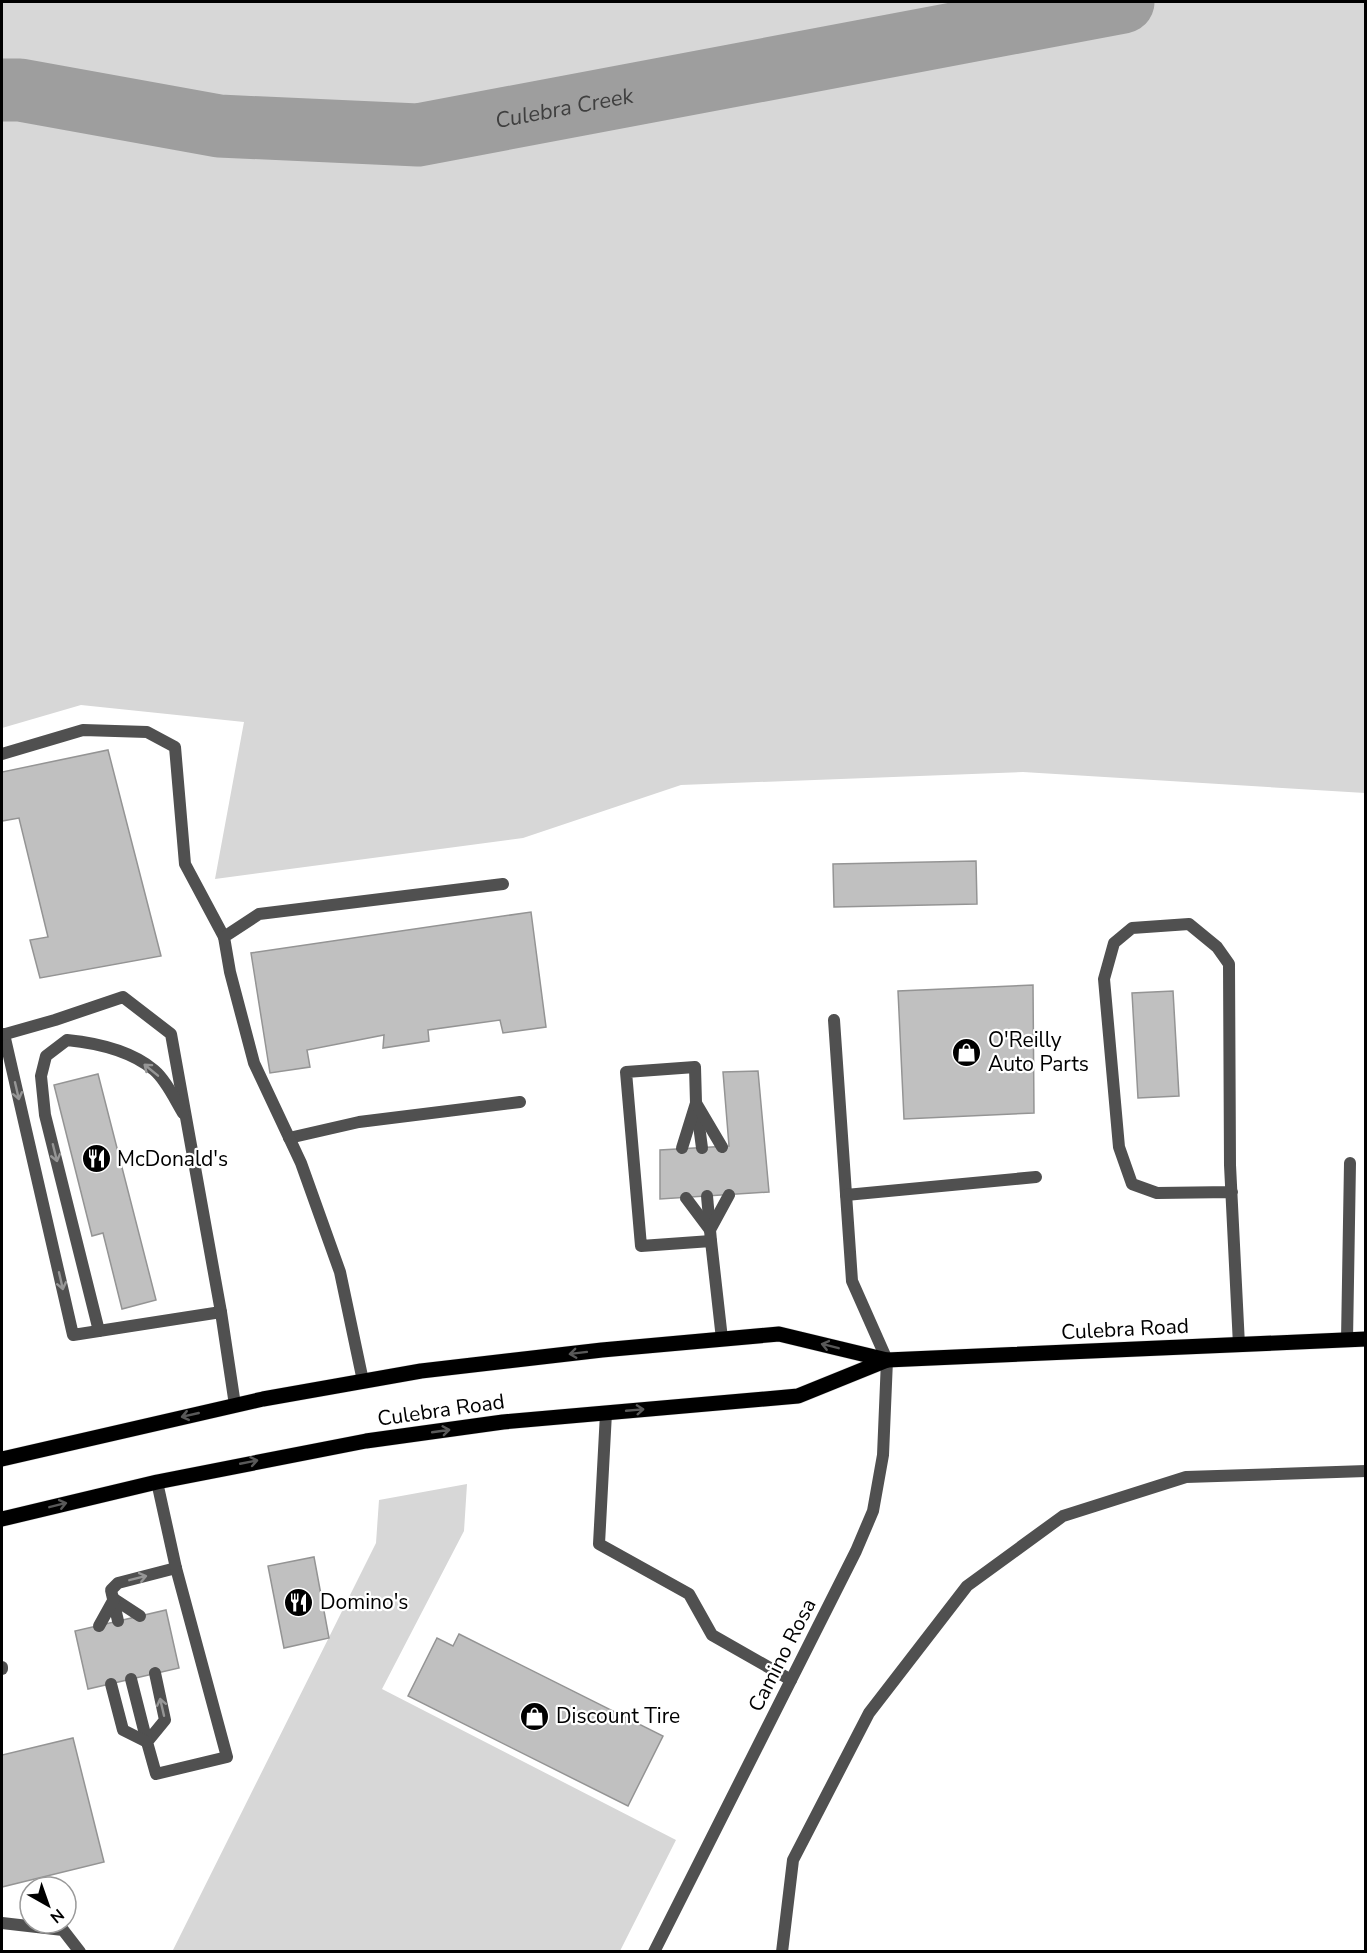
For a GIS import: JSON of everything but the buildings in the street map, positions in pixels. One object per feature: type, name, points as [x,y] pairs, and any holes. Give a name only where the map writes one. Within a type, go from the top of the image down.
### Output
[{"type":"main road","name":"Culebra Road","points":[[2,1459],[235,1405],[421,1371],[722,1339],[779,1334],[887,1360],[1365,1339]]},
{"type":"main road","name":"Culebra Road","points":[[2,1519],[157,1482],[366,1441],[503,1422],[798,1396],[887,1360]]},
{"type":"street","points":[[2,754],[83,730],[147,732],[175,747],[185,864],[224,937],[230,972],[254,1063],[289,1138],[320,1213],[340,1272],[363,1381]]},
{"type":"street","points":[[224,937],[259,914],[503,884]]},
{"type":"street","points":[[1232,1192],[1157,1193],[1132,1184],[1119,1147],[1104,979],[1114,943],[1132,928],[1189,924],[1217,947],[1228,964],[1232,1192],[1239,1344]]},
{"type":"street","points":[[221,1312],[73,1335],[3,1034],[123,998],[171,1035],[221,1312],[235,1405]]},
{"type":"street","points":[[834,1020],[852,1281],[887,1360]]},
{"type":"street","points":[[99,1331],[45,1116],[41,1076],[46,1056],[67,1040],[96,1043],[130,1055],[155,1071],[186,1116]]},
{"type":"street","points":[[702,1148],[696,1103],[695,1067],[626,1072],[640,1246],[711,1236]]},
{"type":"street","points":[[289,1138],[359,1122],[520,1102]]},
{"type":"street","points":[[696,1103],[722,1147]]},
{"type":"street","points":[[682,1149],[696,1103]]},
{"type":"street","points":[[1347,1340],[1350,1163]]},
{"type":"street","points":[[846,1195],[1036,1177]]},
{"type":"street","points":[[711,1236],[729,1195]]},
{"type":"street","points":[[707,1196],[722,1339]]},
{"type":"street","points":[[686,1197],[711,1236]]},
{"type":"street","name":"Camino Rosa","points":[[654,1952],[856,1551],[873,1511],[883,1455],[887,1360]]},
{"type":"street","points":[[606,1413],[599,1544],[689,1593],[712,1635],[791,1680]]},
{"type":"street","points":[[782,1952],[793,1860],[869,1713],[967,1586],[1063,1516],[1186,1477],[1365,1472]]},
{"type":"street","points":[[131,1679],[156,1774],[227,1757],[176,1568],[157,1482]]},
{"type":"street","points":[[118,1621],[111,1590],[118,1583],[176,1568]]},
{"type":"street","points":[[114,1599],[140,1616]]},
{"type":"street","points":[[99,1626],[114,1599]]},
{"type":"street","points":[[147,1742],[165,1720],[155,1673]]},
{"type":"street","points":[[111,1684],[123,1730],[147,1742]]},
{"type":"street","points":[[2,1923],[63,1930],[80,1952]]},
{"type":"shaded area","points":[[2,2],[1365,2],[1365,793],[1023,772],[681,785],[523,838],[215,879],[244,722],[81,705],[2,728]]},
{"type":"shaded area","points":[[467,1484],[464,1531],[382,1689],[676,1840],[620,1951],[172,1952],[376,1543],[379,1500]]},
{"type":"waterway","name":"Culebra Creek","points":[[2,90],[20,90],[219,126],[418,135],[1123,2]]},
{"type":"place","name":"O'Reilly Auto Parts","points":[[967,1052]]},
{"type":"place","name":"McDonald's","points":[[96,1159]]},
{"type":"place","name":"Domino's","points":[[299,1602]]},
{"type":"place","name":"Discount Tire","points":[[535,1716]]}]
